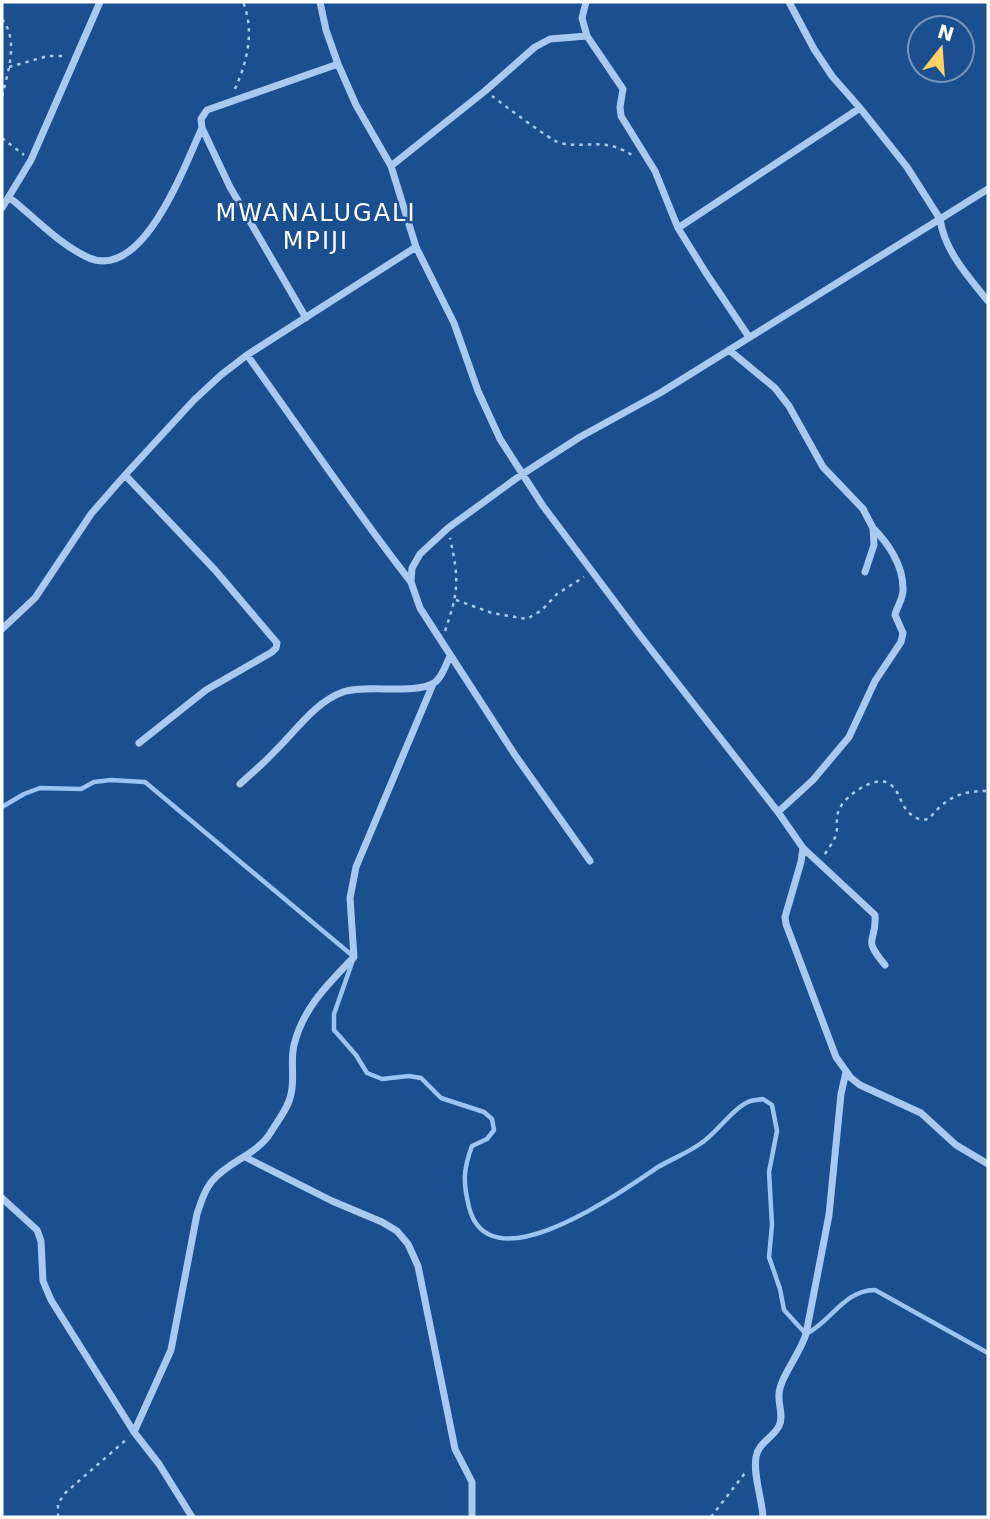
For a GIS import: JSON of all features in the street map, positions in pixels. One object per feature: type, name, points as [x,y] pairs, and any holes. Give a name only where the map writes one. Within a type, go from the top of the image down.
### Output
[{"type":"street","points":[[2,208],[31,160],[100,2]]},
{"type":"street","points":[[321,2],[326,30],[338,64],[356,104],[391,166],[416,247],[454,323],[478,391],[500,439],[521,475],[803,848],[875,915],[870,942],[872,949],[885,965]]},
{"type":"street","points":[[586,2],[582,18],[587,36],[621,82],[621,117],[655,171],[678,228],[749,337]]},
{"type":"street","points":[[789,2],[832,76],[907,167],[940,219],[945,240],[988,301]]},
{"type":"street","points":[[391,166],[485,92],[535,47],[550,39],[587,36]]},
{"type":"street","points":[[306,317],[230,187],[202,128],[201,119],[207,110],[338,64]]},
{"type":"street","points":[[678,228],[860,107]]},
{"type":"street","points":[[10,198],[88,258],[112,261],[130,251],[147,236],[202,128]]},
{"type":"street","points":[[411,582],[412,568],[420,554],[448,528],[521,475],[988,189]]},
{"type":"street","points":[[2,629],[35,598],[91,514],[194,400],[221,375],[247,355],[416,247]]},
{"type":"street","points":[[729,350],[775,388],[789,406],[822,467],[863,509],[873,528],[892,552],[904,590],[895,615],[902,628],[902,638],[875,681],[845,743],[832,754],[813,780],[778,812]]},
{"type":"street","points":[[247,355],[303,431],[362,519],[411,582],[420,608],[450,656],[515,755],[590,861]]},
{"type":"street","points":[[125,475],[215,570],[277,643],[272,652],[206,690],[139,743]]},
{"type":"street","points":[[865,572],[874,545],[873,528]]},
{"type":"street","points":[[134,1432],[171,1350],[197,1214],[203,1197],[212,1180],[260,1146],[291,1097],[293,1050],[306,1014],[314,1000],[354,957],[350,898],[356,867],[433,684],[450,656]]},
{"type":"street","points":[[240,784],[276,751],[305,718],[339,693],[352,689],[405,689],[433,684]]},
{"type":"street","points":[[803,848],[802,862],[785,917],[786,924],[833,1050],[846,1072],[860,1085],[921,1114],[956,1145],[988,1164]]},
{"type":"street","points":[[763,1517],[756,1459],[761,1446],[780,1425],[781,1384],[802,1349],[806,1334],[829,1215],[841,1094],[846,1072]]},
{"type":"street","points":[[244,1157],[382,1222],[397,1231],[408,1244],[418,1266],[456,1449],[472,1482],[472,1517]]},
{"type":"street","points":[[2,1198],[37,1230],[41,1241],[43,1281],[51,1300],[134,1432],[159,1464],[192,1517]]},
{"type":"path","points":[[230,102],[246,65],[249,43],[247,13],[243,2]]},
{"type":"path","points":[[2,19],[11,37],[9,67],[2,96]]},
{"type":"path","points":[[9,67],[48,56],[76,56]]},
{"type":"path","points":[[485,92],[558,142],[604,143],[620,147],[655,171]]},
{"type":"path","points":[[2,138],[31,160]]},
{"type":"path","points":[[441,641],[456,600],[457,570],[448,528]]},
{"type":"path","points":[[456,600],[497,614],[527,619],[542,610],[557,594],[593,572]]},
{"type":"path","points":[[820,862],[835,838],[838,810],[864,786],[882,781],[888,783],[895,790],[903,807],[922,820],[929,819],[941,803],[971,791],[988,791]]},
{"type":"path","points":[[58,1517],[58,1504],[64,1494],[134,1432]]},
{"type":"path","points":[[712,1517],[756,1459]]},
{"type":"waterway","points":[[2,807],[40,788],[81,789],[94,782],[111,780],[145,782],[354,957],[334,1014],[334,1030],[356,1055],[367,1073],[382,1079],[409,1076],[421,1078],[441,1098],[484,1112],[492,1119],[494,1130],[487,1139],[472,1146],[466,1170],[469,1207],[481,1229],[502,1238],[528,1236],[558,1226],[700,1144],[742,1105],[763,1099],[772,1105],[777,1131],[769,1172],[772,1225],[769,1257],[784,1310],[806,1334],[855,1295],[875,1290],[988,1353]]},
{"type":"district","name":"MWANALUGALI MPIJI","points":[[316,227]]}]
